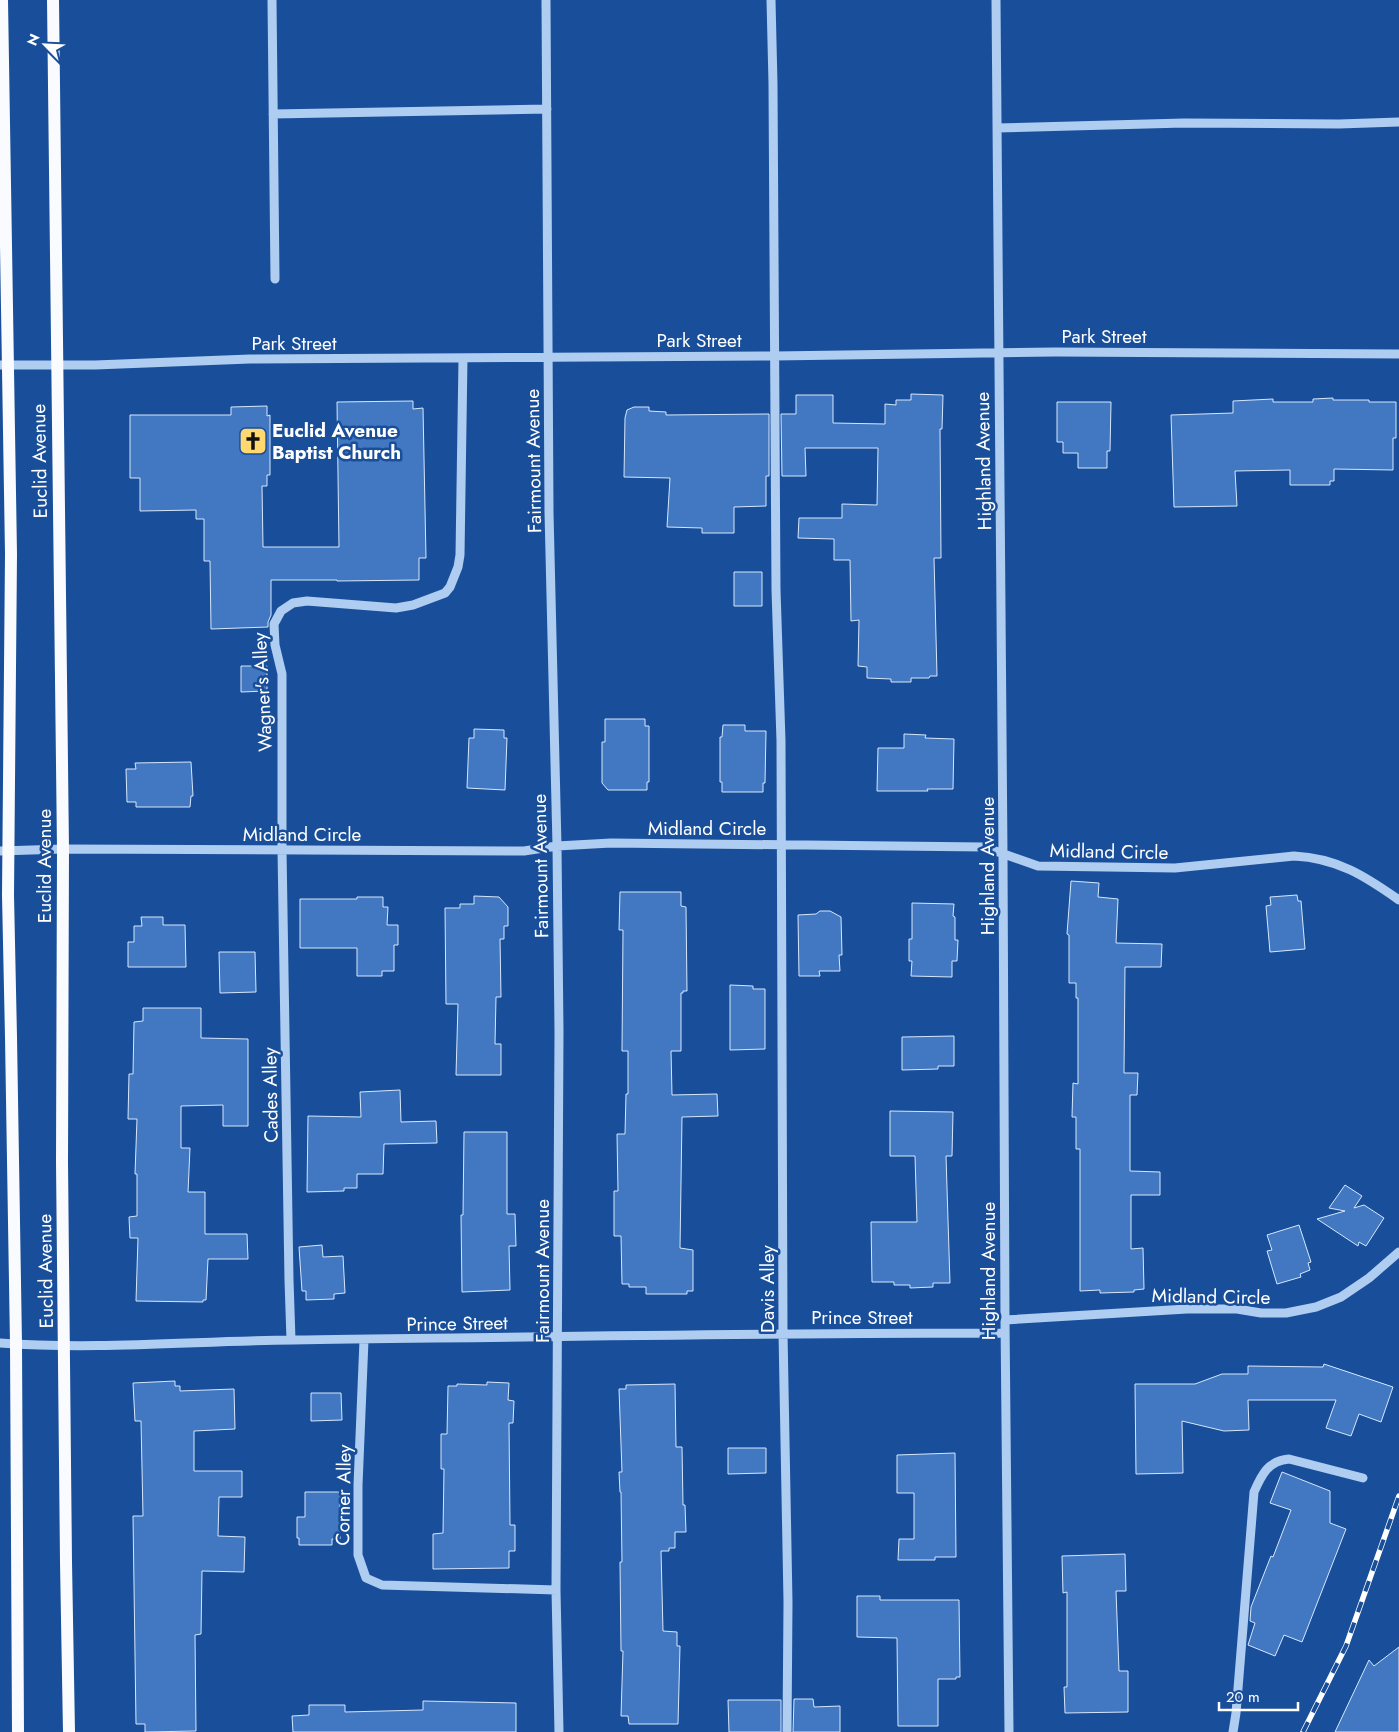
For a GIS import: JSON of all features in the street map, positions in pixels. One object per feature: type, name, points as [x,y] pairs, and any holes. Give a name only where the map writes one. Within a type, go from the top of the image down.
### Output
[{"type":"main road","name":"Euclid Avenue","points":[[2,0],[4,365],[11,554],[4,850],[16,1344],[18,1732]]},
{"type":"main road","name":"Euclid Avenue","points":[[53,0],[63,849],[62,1162],[66,1562],[70,1732]]},
{"type":"street","points":[[272,0],[275,279]]},
{"type":"street","name":"Fairmount Avenue","points":[[546,0],[549,512],[557,846],[559,1032],[556,1590],[559,1732]]},
{"type":"street","name":"Davis Alley","points":[[771,0],[776,590],[781,741],[783,1333],[788,1602],[786,1732]]},
{"type":"street","name":"Highland Avenue","points":[[996,0],[1009,1732]]},
{"type":"street","points":[[273,114],[547,109]]},
{"type":"street","points":[[997,128],[1184,123],[1339,124],[1399,122]]},
{"type":"street","name":"Park Street","points":[[4,365],[250,359],[774,356],[1055,352],[1399,354]]},
{"type":"street","name":"Wagner's Alley","points":[[282,850],[282,674],[275,645],[274,624],[281,611],[293,603],[307,601],[396,608],[413,605],[444,593],[450,587],[458,567],[460,555],[463,358]]},
{"type":"street","name":"Midland Circle","points":[[4,850],[524,851],[557,846],[611,843],[984,847],[1038,866],[1175,868],[1294,856],[1311,857],[1338,864],[1376,884],[1399,900]]},
{"type":"street","name":"Cades Alley","points":[[282,850],[288,1280],[291,1340]]},
{"type":"street","name":"Midland Circle","points":[[1005,1320],[1187,1309],[1237,1309],[1261,1313],[1286,1312],[1316,1307],[1341,1296],[1369,1278],[1399,1252]]},
{"type":"street","name":"Prince Street","points":[[0,1343],[65,1346],[291,1340],[558,1338],[783,1333],[1005,1334]]},
{"type":"street","name":"Corner Alley","points":[[364,1340],[358,1484],[358,1555],[366,1578],[382,1585],[556,1590]]},
{"type":"street","points":[[1233,1732],[1254,1492],[1261,1477],[1266,1470],[1279,1460],[1289,1459],[1363,1478]]},
{"type":"building","points":[[911,394],[943,395],[942,429],[940,429],[941,558],[934,558],[937,676],[911,678],[911,682],[891,682],[891,679],[867,678],[867,667],[858,666],[859,620],[851,621],[850,560],[834,560],[834,539],[798,538],[799,518],[842,518],[842,504],[877,505],[878,448],[805,448],[806,476],[782,476],[781,414],[796,414],[796,395],[833,395],[833,423],[885,424],[885,404],[896,405],[896,400],[911,400]]},
{"type":"building","points":[[1333,398],[1333,400],[1396,402],[1396,438],[1393,438],[1393,470],[1334,469],[1334,481],[1330,481],[1330,485],[1290,485],[1290,470],[1235,471],[1237,506],[1174,507],[1171,415],[1233,413],[1233,401],[1273,399],[1273,402],[1313,402],[1313,399]]},
{"type":"building","points":[[413,401],[413,409],[423,408],[426,558],[419,558],[419,580],[271,580],[271,615],[268,627],[211,629],[210,561],[204,561],[204,519],[196,519],[196,510],[140,511],[140,478],[130,478],[130,415],[231,415],[231,407],[267,406],[267,416],[270,415],[270,475],[267,475],[267,486],[262,486],[263,547],[339,547],[337,402]]},
{"type":"building","points":[[1057,402],[1111,402],[1110,451],[1107,451],[1107,468],[1078,468],[1078,453],[1063,453],[1063,442],[1057,442]]},
{"type":"building","points":[[634,407],[649,407],[649,411],[666,412],[666,415],[769,414],[769,476],[766,476],[766,506],[734,507],[734,533],[702,533],[702,528],[667,527],[670,478],[624,477],[625,418],[627,410]]},
{"type":"building","points":[[734,572],[762,572],[762,606],[734,606]]},
{"type":"building","points":[[241,666],[267,666],[267,691],[241,692]]},
{"type":"building","points":[[605,719],[645,719],[645,726],[649,726],[649,782],[647,782],[647,790],[608,790],[602,783],[602,742],[605,742]]},
{"type":"building","points":[[723,725],[745,725],[745,731],[766,731],[765,783],[763,783],[763,792],[722,792],[722,782],[720,782],[720,737],[722,737]]},
{"type":"building","points":[[474,729],[504,730],[504,738],[507,738],[505,790],[467,788],[469,738],[474,738]]},
{"type":"building","points":[[904,734],[926,735],[925,738],[954,739],[953,789],[877,791],[878,748],[904,748]]},
{"type":"building","points":[[191,762],[193,796],[191,796],[190,807],[136,807],[136,802],[127,802],[126,769],[136,769],[135,763]]},
{"type":"building","points":[[1071,881],[1099,883],[1098,897],[1118,899],[1116,943],[1162,944],[1161,967],[1125,967],[1124,1073],[1138,1073],[1137,1095],[1130,1095],[1130,1171],[1160,1172],[1160,1195],[1131,1195],[1131,1249],[1143,1248],[1144,1289],[1134,1290],[1134,1292],[1100,1293],[1100,1290],[1080,1291],[1080,1149],[1076,1149],[1076,1117],[1072,1117],[1073,1083],[1078,1084],[1078,998],[1076,998],[1076,983],[1069,983],[1069,935],[1067,934]]},
{"type":"building","points":[[620,892],[681,892],[681,906],[686,907],[687,991],[681,993],[681,1051],[671,1051],[672,1095],[717,1094],[718,1116],[682,1117],[680,1248],[693,1250],[693,1291],[687,1291],[687,1294],[646,1294],[646,1287],[629,1287],[629,1284],[622,1284],[621,1236],[614,1236],[614,1191],[618,1191],[617,1134],[625,1134],[626,1094],[628,1094],[628,1051],[622,1051],[623,930],[619,930]]},
{"type":"building","points":[[1297,895],[1298,901],[1301,901],[1305,949],[1270,952],[1266,906],[1271,905],[1270,897]]},
{"type":"building","points":[[474,896],[499,897],[508,907],[508,926],[504,926],[504,939],[500,939],[501,997],[496,997],[495,1044],[501,1044],[501,1075],[456,1075],[458,1004],[446,1004],[445,908],[460,908],[460,904],[474,904]]},
{"type":"building","points":[[357,897],[383,897],[383,907],[388,907],[387,925],[398,925],[398,945],[394,945],[394,971],[382,971],[382,976],[357,976],[357,948],[300,948],[300,899],[357,899]]},
{"type":"building","points":[[912,903],[954,904],[955,940],[958,940],[957,961],[952,961],[952,977],[911,976],[912,961],[909,961],[909,939],[912,939]]},
{"type":"building","points":[[820,911],[830,911],[841,917],[842,955],[839,955],[840,971],[819,971],[820,976],[799,976],[798,915],[816,914]]},
{"type":"building","points":[[141,917],[163,917],[163,925],[185,925],[186,967],[128,967],[128,942],[134,942],[134,926],[142,926]]},
{"type":"building","points":[[219,952],[255,952],[256,992],[220,993]]},
{"type":"building","points":[[730,985],[753,986],[753,989],[765,989],[765,1049],[730,1050]]},
{"type":"building","points":[[143,1008],[201,1008],[201,1038],[248,1039],[248,1126],[223,1126],[223,1105],[181,1106],[181,1148],[190,1148],[188,1192],[205,1192],[205,1234],[247,1234],[248,1259],[208,1259],[206,1300],[203,1300],[203,1302],[136,1301],[138,1238],[130,1238],[129,1217],[137,1216],[137,1174],[135,1174],[137,1119],[128,1119],[129,1074],[133,1074],[134,1022],[143,1021]]},
{"type":"building","points":[[954,1036],[954,1066],[938,1066],[938,1069],[902,1070],[902,1037]]},
{"type":"building","points":[[400,1090],[401,1122],[436,1121],[437,1143],[384,1144],[383,1174],[357,1174],[357,1188],[344,1188],[344,1191],[307,1192],[308,1116],[361,1117],[360,1092]]},
{"type":"building","points":[[890,1111],[953,1112],[952,1156],[946,1156],[950,1283],[933,1283],[933,1287],[910,1288],[910,1285],[894,1285],[894,1282],[872,1282],[871,1222],[917,1222],[915,1156],[890,1156]]},
{"type":"building","points":[[464,1132],[507,1132],[507,1214],[515,1214],[516,1246],[509,1246],[510,1290],[462,1292],[461,1215],[463,1215]]},
{"type":"building","points":[[1345,1185],[1362,1196],[1354,1208],[1364,1205],[1384,1218],[1366,1246],[1359,1242],[1358,1246],[1317,1219],[1345,1211],[1329,1208]]},
{"type":"building","points":[[1299,1225],[1311,1262],[1308,1263],[1310,1270],[1300,1274],[1301,1277],[1277,1284],[1267,1251],[1272,1250],[1267,1235]]},
{"type":"building","points":[[322,1245],[323,1257],[343,1256],[345,1293],[334,1294],[334,1299],[306,1300],[306,1291],[302,1291],[299,1247]]},
{"type":"building","points":[[1324,1364],[1393,1387],[1381,1422],[1359,1414],[1351,1436],[1326,1428],[1336,1400],[1248,1400],[1249,1430],[1224,1431],[1182,1421],[1183,1473],[1136,1474],[1135,1384],[1195,1384],[1222,1374],[1248,1374],[1248,1366],[1323,1367]]},
{"type":"building","points":[[175,1381],[175,1386],[180,1386],[180,1391],[234,1389],[235,1429],[194,1431],[194,1471],[242,1471],[242,1497],[219,1497],[218,1536],[245,1537],[244,1572],[202,1571],[201,1634],[195,1635],[196,1731],[145,1732],[145,1724],[136,1724],[133,1516],[143,1516],[141,1421],[135,1421],[133,1383]]},
{"type":"building","points":[[487,1382],[509,1383],[508,1400],[514,1401],[513,1423],[509,1423],[510,1525],[515,1525],[515,1551],[509,1551],[509,1568],[433,1569],[433,1534],[443,1533],[444,1469],[441,1469],[441,1434],[447,1434],[448,1386],[457,1386],[457,1384],[487,1385]]},
{"type":"building","points":[[675,1384],[676,1447],[682,1447],[683,1505],[685,1505],[686,1532],[675,1532],[675,1548],[669,1548],[669,1551],[661,1551],[663,1631],[677,1632],[677,1646],[680,1646],[678,1724],[629,1724],[628,1716],[621,1716],[623,1651],[621,1651],[620,1562],[622,1562],[619,1472],[622,1472],[619,1389],[626,1389],[626,1385]]},
{"type":"building","points":[[311,1393],[341,1393],[342,1420],[311,1421]]},
{"type":"building","points":[[728,1448],[766,1448],[766,1473],[728,1474]]},
{"type":"building","points":[[955,1453],[956,1557],[935,1557],[935,1560],[898,1560],[899,1539],[914,1539],[914,1493],[897,1493],[897,1455]]},
{"type":"building","points":[[1282,1472],[1330,1491],[1330,1523],[1346,1529],[1302,1642],[1284,1635],[1275,1656],[1248,1645],[1255,1623],[1250,1621],[1251,1607],[1291,1510],[1270,1503]]},
{"type":"building","points":[[305,1492],[340,1492],[340,1539],[332,1539],[332,1545],[299,1545],[297,1517],[305,1517]]},
{"type":"building","points":[[1125,1554],[1126,1591],[1116,1591],[1119,1671],[1128,1671],[1128,1712],[1065,1713],[1064,1687],[1067,1687],[1067,1592],[1063,1593],[1062,1556]]},
{"type":"building","points":[[857,1596],[880,1596],[880,1600],[959,1600],[960,1677],[956,1677],[956,1679],[938,1679],[938,1726],[898,1726],[897,1638],[857,1637]]},
{"type":"building","points":[[1399,1647],[1399,1732],[1335,1732],[1369,1660],[1374,1666]]},
{"type":"building","points":[[794,1699],[813,1699],[814,1707],[840,1706],[840,1732],[793,1732]]},
{"type":"building","points":[[728,1700],[781,1700],[781,1732],[729,1732]]},
{"type":"building","points":[[423,1701],[516,1703],[516,1732],[293,1732],[292,1716],[309,1715],[309,1705],[345,1705],[345,1712],[423,1710]]},
{"type":"railway","points":[[1303,1732],[1346,1646],[1399,1496]]},
{"type":"place","name":"Euclid Avenue Baptist Church","points":[[253,441]]}]
